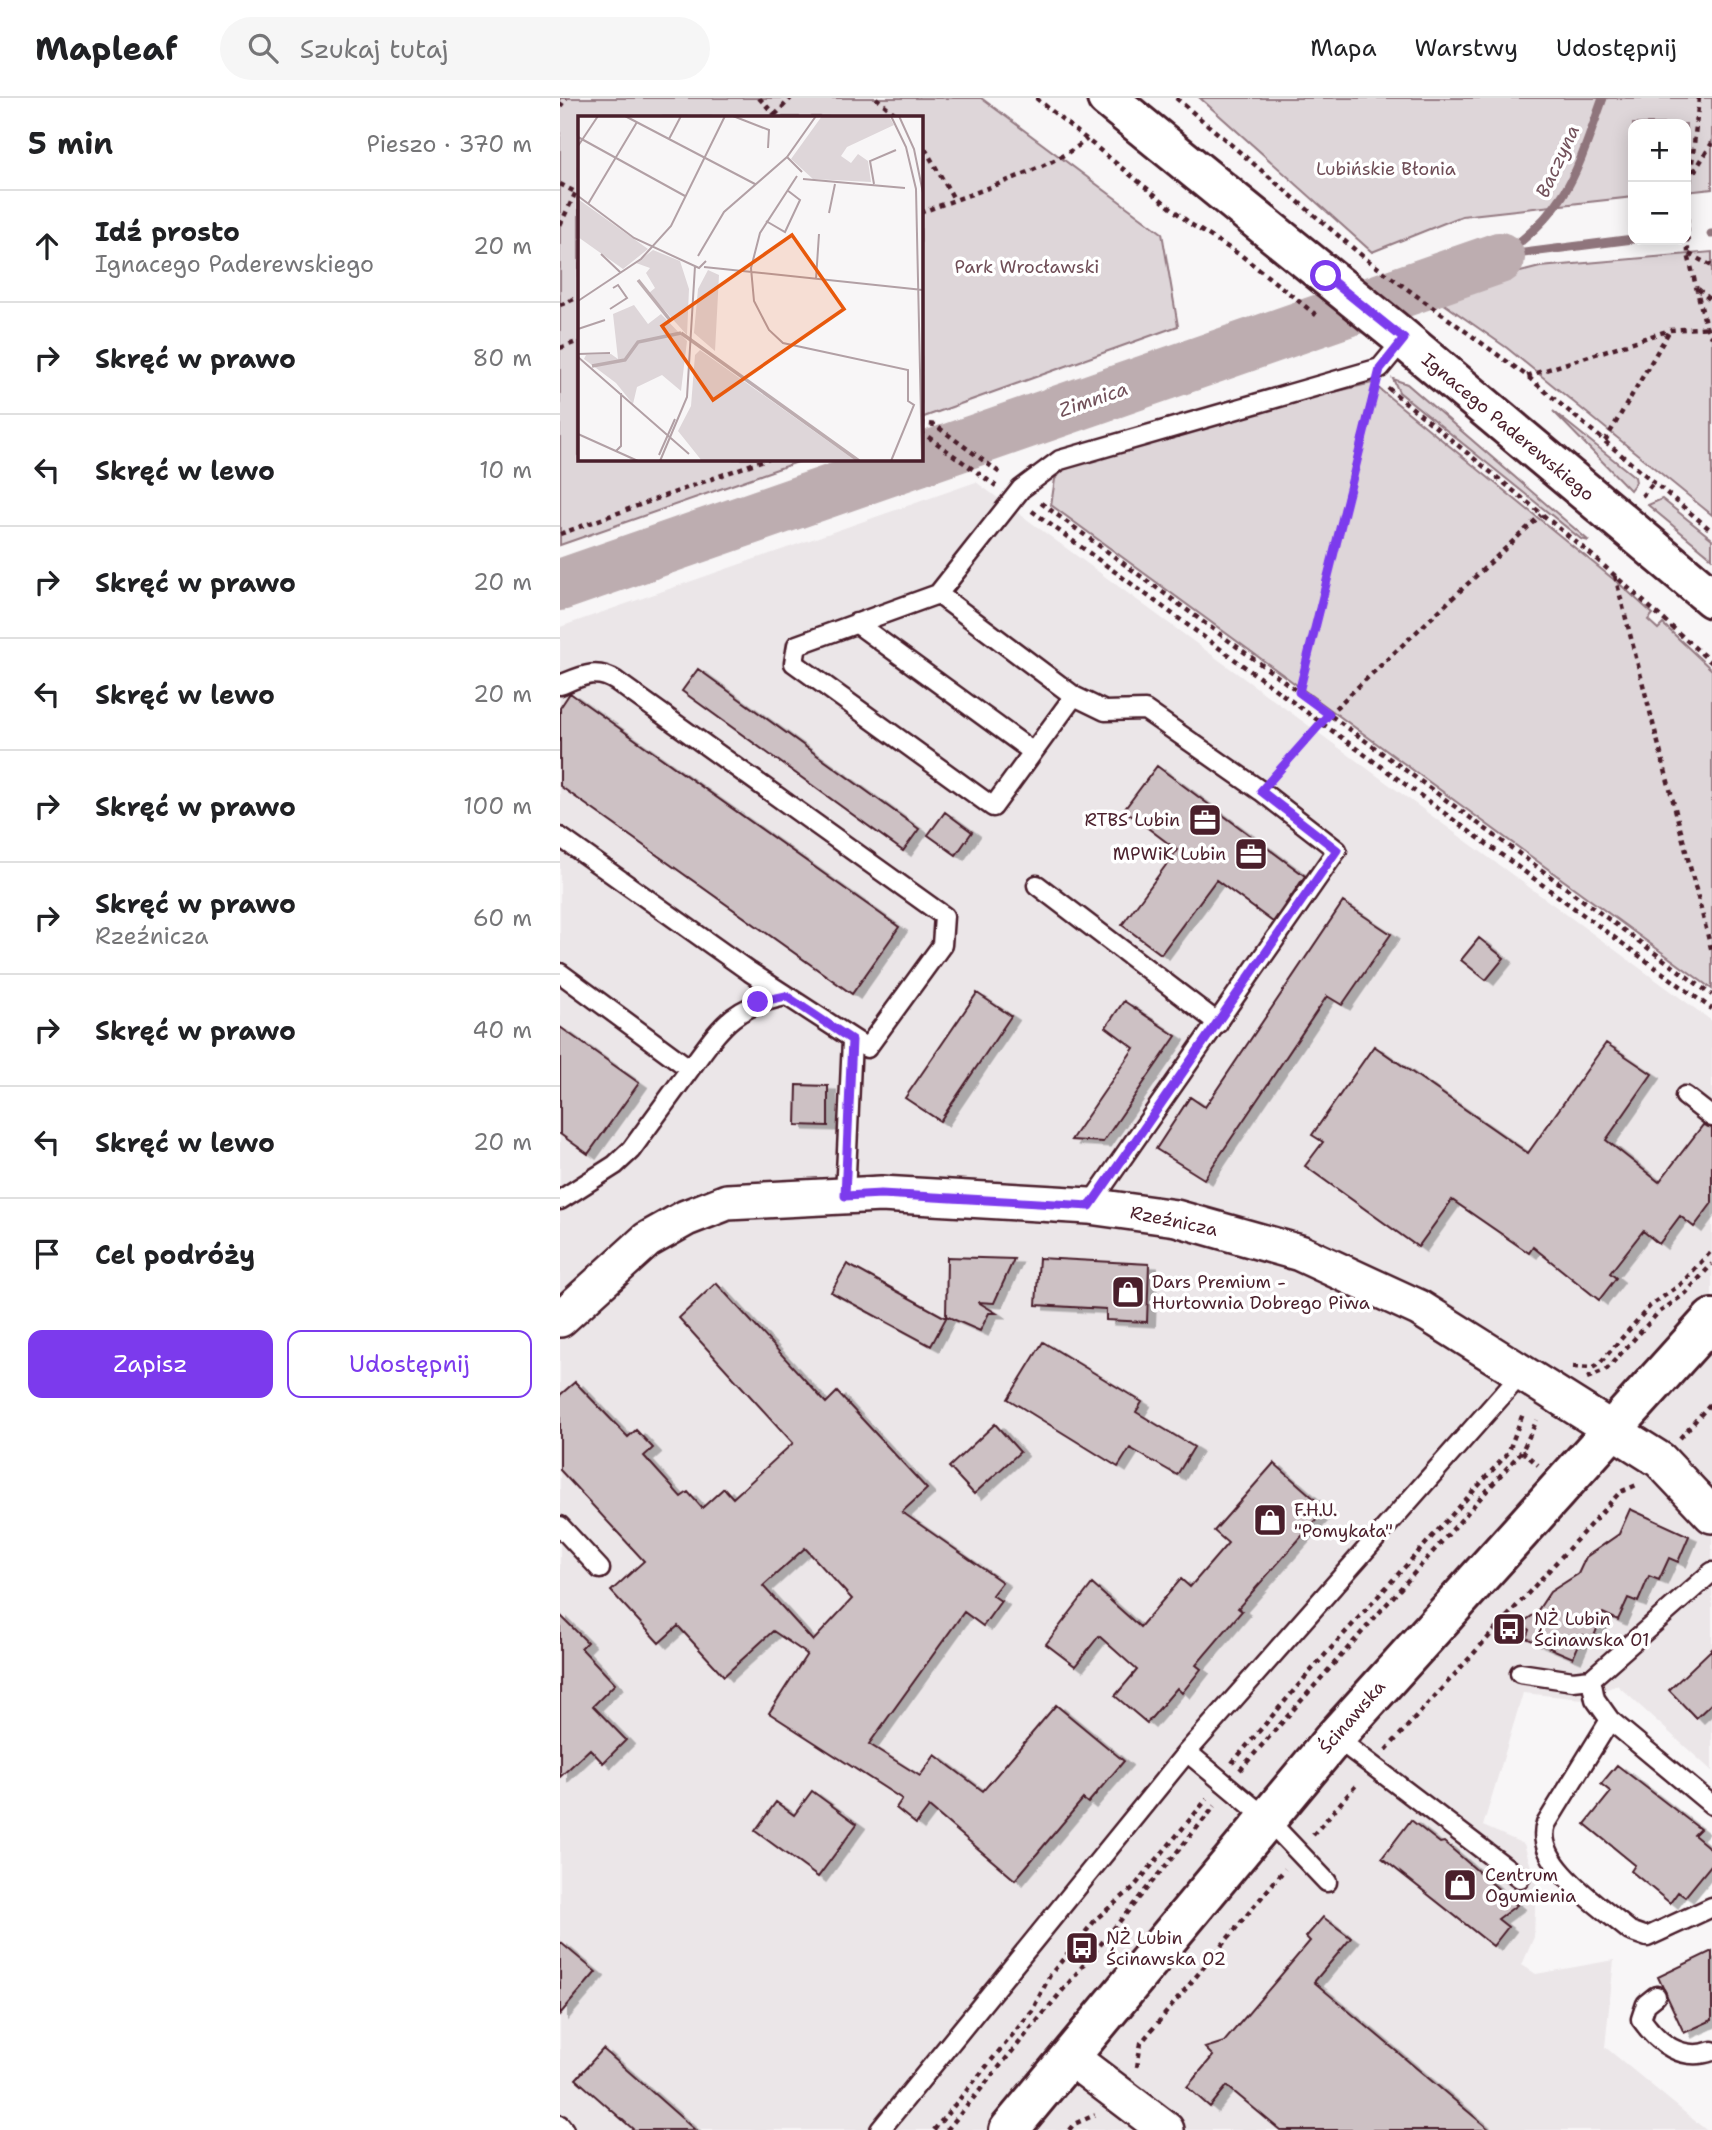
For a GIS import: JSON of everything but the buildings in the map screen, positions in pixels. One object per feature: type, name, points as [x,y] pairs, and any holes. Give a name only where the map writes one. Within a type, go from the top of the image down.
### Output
[{"type":"main road","name":"Ignacego Paderewskiego","points":[[1107,98],[1399,335],[1712,598]]},
{"type":"main road","name":"Ścinawska","points":[[1009,2130],[1335,1737],[1712,1319]]},
{"type":"street","name":"Rzeźnicza","points":[[560,1319],[647,1240],[686,1217],[727,1202],[881,1194],[1090,1206],[1177,1218],[1300,1253],[1419,1308],[1660,1460],[1712,1515]]},
{"type":"street","points":[[1070,2057],[1166,2130]]},
{"type":"lane","points":[[1074,696],[993,807],[794,663],[797,645],[938,594],[1017,493],[1060,460],[1380,369],[1399,335]]},
{"type":"lane","points":[[938,594],[1074,696],[1105,711],[1145,710],[1261,791],[1337,850],[1090,1206]]},
{"type":"lane","points":[[856,623],[1033,752]]},
{"type":"lane","points":[[560,685],[589,673],[603,672],[944,916],[942,945],[867,1048],[786,996],[560,836]]},
{"type":"lane","points":[[1037,885],[1217,1023]]},
{"type":"lane","points":[[560,972],[690,1069]]},
{"type":"lane","points":[[560,1200],[615,1166],[632,1150],[731,1016],[758,1002],[786,996]]},
{"type":"lane","points":[[845,1196],[852,1040]]},
{"type":"lane","points":[[1685,1096],[1712,1116]]},
{"type":"lane","points":[[880,2130],[1187,1752],[1541,1386]]},
{"type":"lane","points":[[560,1526],[600,1570]]},
{"type":"lane","points":[[1520,1673],[1573,1681],[1591,1679],[1712,1572]]},
{"type":"lane","points":[[1591,1679],[1595,1699],[1610,1720],[1712,1805]]},
{"type":"lane","points":[[1610,1720],[1546,1824],[1542,1835],[1546,1853],[1556,1867],[1630,1931],[1639,1935],[1647,1937],[1712,1907]]},
{"type":"lane","points":[[1335,1737],[1520,1878]]},
{"type":"lane","points":[[1187,1752],[1266,1818],[1327,1882]]},
{"type":"lane","points":[[1656,1996],[1642,2011],[1641,2019],[1647,2028],[1671,2049],[1686,2055],[1698,2056],[1712,2051]]},
{"type":"lane","points":[[560,2125],[564,2130]]},
{"type":"path","points":[[560,107],[566,98]]},
{"type":"path","points":[[759,98],[776,116],[791,98]]},
{"type":"path","points":[[876,98],[898,116]]},
{"type":"path","points":[[1036,98],[1192,225],[1242,256],[1283,289]]},
{"type":"path","points":[[1176,98],[1366,259],[1527,376],[1712,531]]},
{"type":"path","points":[[1691,184],[1699,98]]},
{"type":"path","points":[[890,116],[893,112]]},
{"type":"path","points":[[922,212],[1073,151],[1087,139]]},
{"type":"path","points":[[922,143],[954,199]]},
{"type":"path","points":[[1693,172],[1712,143]]},
{"type":"path","points":[[560,184],[578,193],[560,225]]},
{"type":"path","points":[[1688,245],[1697,289],[1712,337]]},
{"type":"path","points":[[1688,254],[1712,266]]},
{"type":"path","points":[[1697,289],[1712,300]]},
{"type":"path","points":[[560,305],[578,297]]},
{"type":"path","points":[[1527,376],[1671,330],[1709,327]]},
{"type":"path","points":[[1605,441],[1671,330]]},
{"type":"path","points":[[560,348],[578,341]]},
{"type":"path","points":[[1380,369],[1390,393],[1615,574],[1712,663]]},
{"type":"path","points":[[1299,692],[1380,369]]},
{"type":"path","points":[[922,423],[934,425],[981,460],[1017,493],[1321,722],[1712,1009]]},
{"type":"path","points":[[922,433],[972,469]]},
{"type":"path","points":[[560,534],[764,460]]},
{"type":"path","points":[[1017,493],[1299,692],[1712,995]]},
{"type":"path","points":[[1261,791],[1329,714],[1541,515]]},
{"type":"path","points":[[1615,574],[1712,952]]},
{"type":"path","points":[[947,2130],[1314,1667],[1508,1453],[1522,1414],[1541,1386],[1563,1369],[1591,1368],[1599,1364],[1650,1306],[1680,1285],[1712,1250]]},
{"type":"path","points":[[1541,1386],[1605,1371],[1657,1314],[1686,1293],[1712,1264]]},
{"type":"path","points":[[934,2130],[1032,2011],[1051,1975],[1090,1927],[1133,1888],[1522,1451],[1538,1418],[1541,1386]]},
{"type":"path","points":[[1069,2130],[1074,2124],[1102,2111],[1119,2092],[1137,2069],[1141,2043],[1372,1767],[1597,1516],[1620,1492],[1638,1485],[1712,1402]]},
{"type":"shaded area","points":[[976,482],[1712,1021],[1712,1771],[1617,1685],[1583,1699],[1523,1693],[1483,1826],[1524,1844],[1536,1883],[1534,1937],[1522,1965],[1536,1974],[1614,1960],[1605,2047],[1706,2130],[560,2130],[560,627]]},
{"type":"green space","name":"Park Wrocławski","points":[[560,98],[981,98],[1162,233],[1178,326],[922,418],[922,116],[578,116],[578,460],[803,460],[560,545]]},
{"type":"green space","name":"Lubińskie Błonia","points":[[1200,98],[1712,98],[1712,189],[1691,191],[1691,119],[1628,119],[1628,198],[1462,216],[1372,252]]},
{"type":"green space","points":[[1712,252],[1712,515],[1507,348],[1437,299],[1485,281],[1540,267]]},
{"type":"green space","points":[[1393,379],[1407,384],[1589,541],[1581,539],[1399,392]]},
{"type":"green space","points":[[1372,383],[1623,587],[1653,614],[1648,620],[1658,629],[1663,624],[1712,670],[1712,989],[1051,505],[1055,479],[1066,467],[1288,403]]},
{"type":"green space","points":[[1553,411],[1635,477],[1636,482],[1630,490]]},
{"type":"green space","points":[[1662,499],[1712,539],[1712,558],[1648,505]]},
{"type":"waterway","name":"Baczyna","points":[[1499,258],[1541,223],[1567,188],[1585,149],[1603,98]]},
{"type":"waterway","name":"Zimnica","points":[[1508,255],[1628,240]]},
{"type":"waterway","name":"Zimnica","points":[[922,459],[1499,258]]},
{"type":"waterway","name":"Zimnica","points":[[560,585],[919,460]]},
{"type":"place","name":"RTBS Lubin","points":[[1205,820]]},
{"type":"place","name":"MPWiK Lubin","points":[[1251,854]]},
{"type":"place","name":"Dars Premium - Hurtownia Dobrego Piwa","points":[[1128,1292]]},
{"type":"place","name":"F.H.U. \"Pomykała\"","points":[[1270,1520]]},
{"type":"place","name":"NŻ Lubin Ścinawska 01","points":[[1509,1629]]},
{"type":"place","name":"Centrum Ogumienia","points":[[1460,1885]]},
{"type":"place","name":"NŻ Lubin Ścinawska 02","points":[[1082,1948]]},
{"type":"route","points":[[758,1002],[786,996],[852,1040],[853,1069],[845,1196],[881,1194],[1090,1206],[1337,850],[1261,791],[1329,714],[1299,692],[1380,369],[1404,339],[1326,276]]}]
